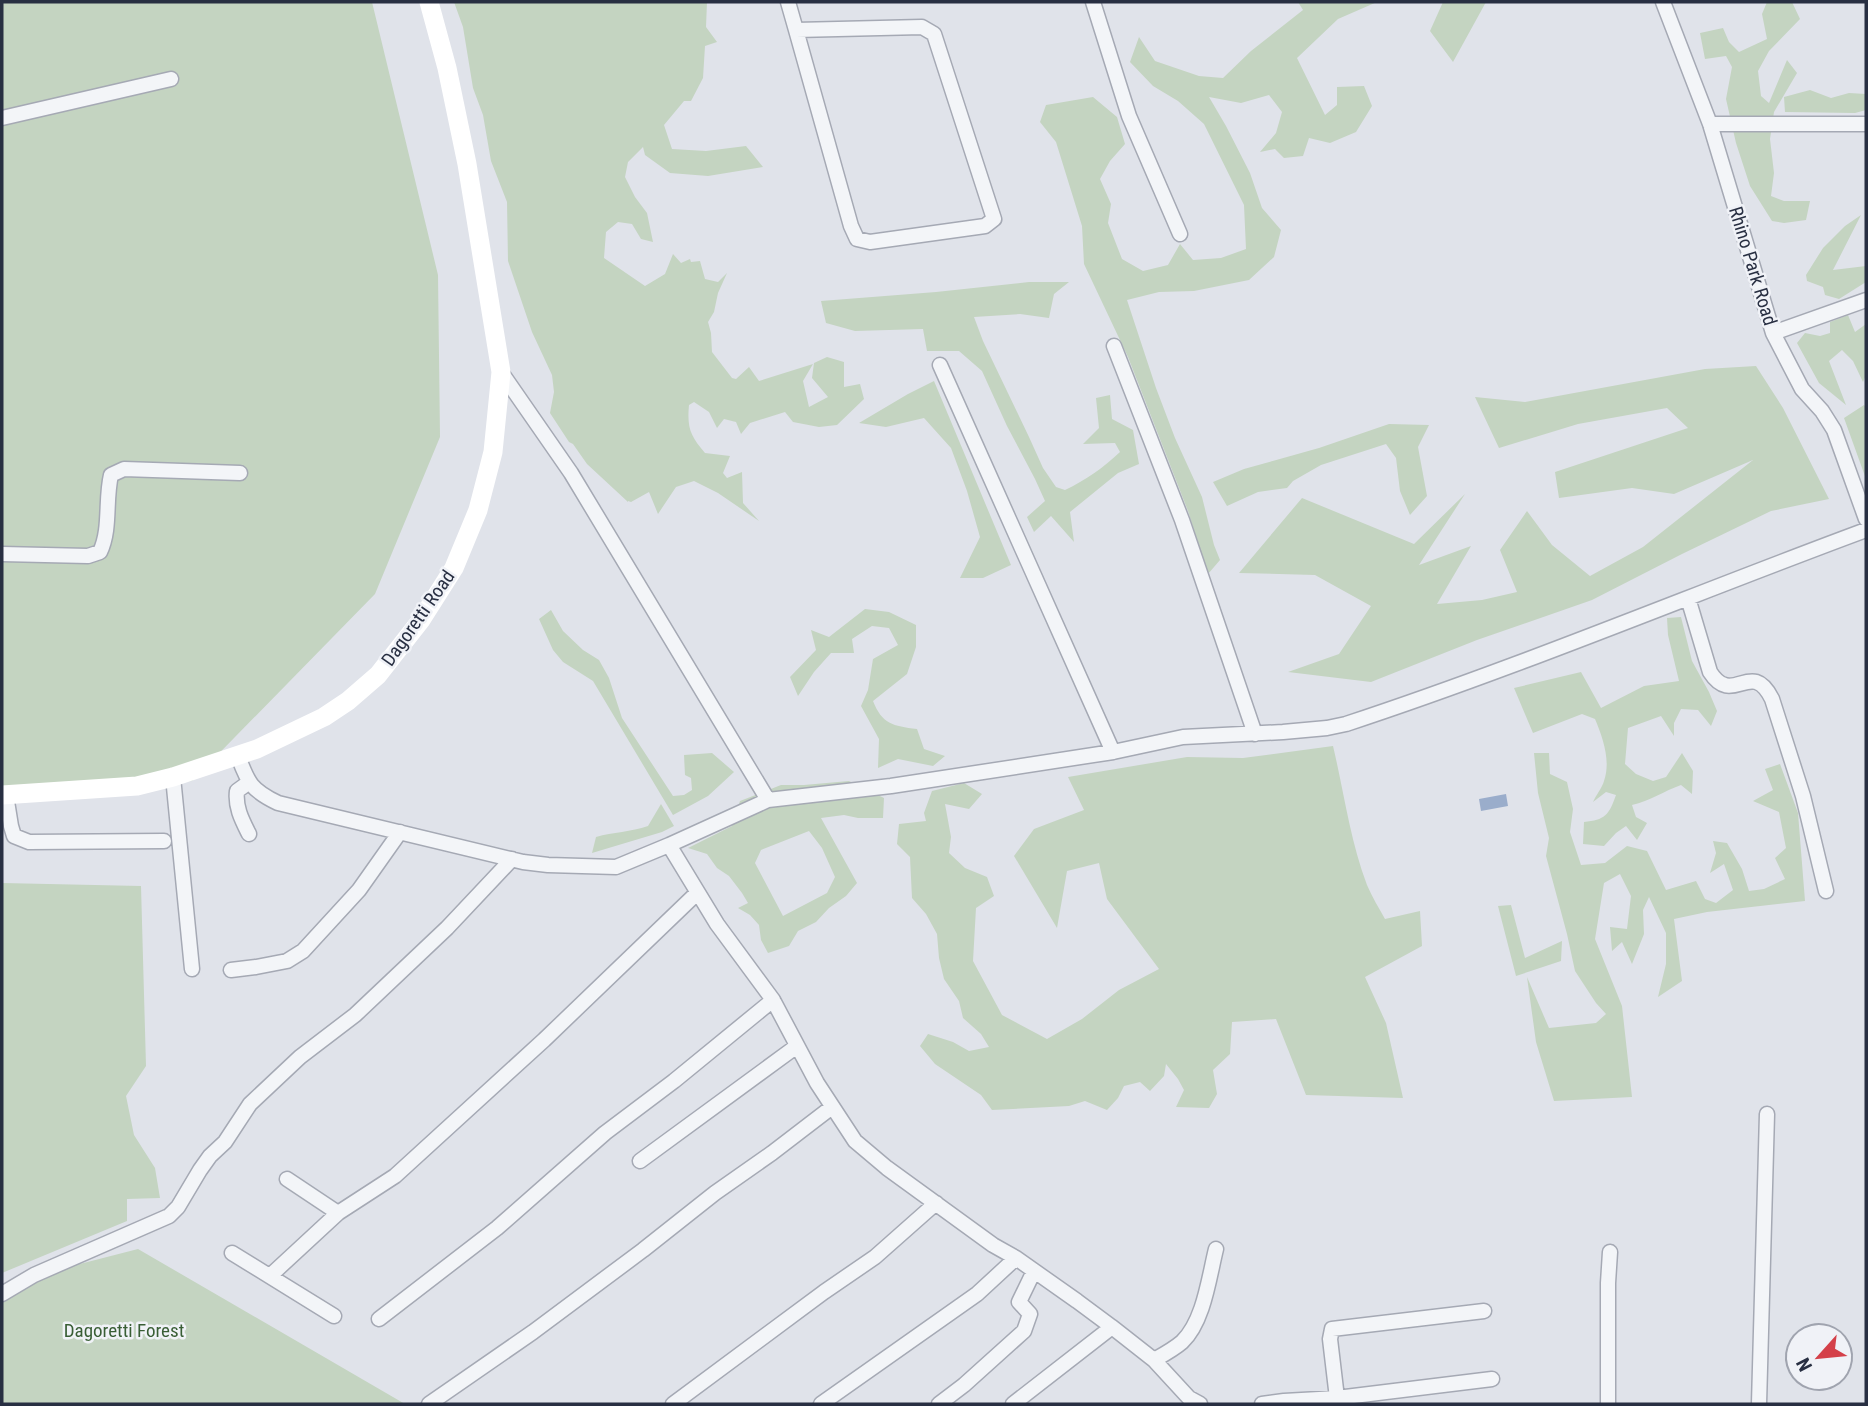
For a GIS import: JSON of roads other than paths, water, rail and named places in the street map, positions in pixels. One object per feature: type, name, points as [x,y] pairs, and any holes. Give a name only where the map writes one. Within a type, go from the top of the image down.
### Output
[{"type":"main road","name":"Dagoretti Road","points":[[4,795],[137,786],[257,749],[324,717],[348,701],[378,675],[421,620],[454,568],[478,510],[493,452],[501,372],[467,164],[447,68],[429,2]]},
{"type":"street","points":[[788,2],[848,213],[857,239],[870,242],[985,226],[994,219],[934,34],[922,27],[796,30]]},
{"type":"street","points":[[1093,2],[1129,116],[1180,234]]},
{"type":"street","name":"Rhino Park Road","points":[[1663,2],[1710,124],[1773,333],[1802,389],[1822,411],[1834,430],[1866,519]]},
{"type":"street","points":[[2,118],[171,79]]},
{"type":"street","points":[[1710,124],[1866,124]]},
{"type":"street","points":[[1773,333],[1866,300]]},
{"type":"street","points":[[1114,346],[1182,520],[1255,734]]},
{"type":"street","points":[[940,365],[1113,752]]},
{"type":"street","points":[[501,372],[571,473],[768,800]]},
{"type":"street","points":[[2,554],[88,556],[100,552],[104,543],[109,484],[111,475],[117,471],[240,472]]},
{"type":"street","points":[[238,756],[248,782],[261,795],[278,803],[512,859],[548,865],[616,867],[768,800],[891,786],[1113,752],[1183,737],[1255,734],[1346,724],[1517,665],[1866,530]]},
{"type":"street","points":[[1688,598],[1710,672],[1717,682],[1726,686],[1753,680],[1760,682],[1772,699],[1803,796],[1826,891]]},
{"type":"street","points":[[173,777],[192,969]]},
{"type":"street","points":[[248,782],[237,791],[236,797],[237,807],[249,834]]},
{"type":"street","points":[[4,795],[14,836],[29,842],[164,841]]},
{"type":"street","points":[[230,970],[286,961],[303,951],[359,890],[400,832]]},
{"type":"street","points":[[669,845],[717,924],[773,999],[797,1046],[855,1142],[993,1245],[1016,1258],[1112,1327],[1154,1360],[1189,1398],[1200,1404]]},
{"type":"street","points":[[2,1294],[34,1275],[169,1216],[250,1104],[300,1056],[355,1015],[447,928],[512,859]]},
{"type":"street","points":[[271,1275],[338,1213],[395,1175],[544,1040],[697,893]]},
{"type":"street","points":[[379,1319],[497,1228],[605,1133],[674,1081],[773,999]]},
{"type":"street","points":[[640,1161],[797,1046]]},
{"type":"street","points":[[429,1404],[533,1332],[832,1107]]},
{"type":"street","points":[[1759,1404],[1767,1114]]},
{"type":"street","points":[[286,1179],[338,1213]]},
{"type":"street","points":[[673,1404],[874,1257],[936,1203]]},
{"type":"street","points":[[1154,1360],[1181,1343],[1191,1330],[1205,1296],[1216,1249]]},
{"type":"street","points":[[1608,1404],[1610,1252]]},
{"type":"street","points":[[232,1253],[334,1316]]},
{"type":"street","points":[[821,1404],[977,1294],[1016,1258]]},
{"type":"street","points":[[939,1404],[1024,1331],[1030,1314],[1019,1302],[1034,1271]]},
{"type":"street","points":[[1338,1398],[1330,1339],[1332,1329],[1484,1311]]},
{"type":"street","points":[[1013,1404],[1112,1327]]},
{"type":"street","points":[[1262,1404],[1338,1398],[1492,1379]]},
{"type":"water","points":[[1506,794],[1508,806],[1481,811],[1479,799]]},
{"type":"park label","name":"Dagoretti Forest","points":[[124,1330]]}]
